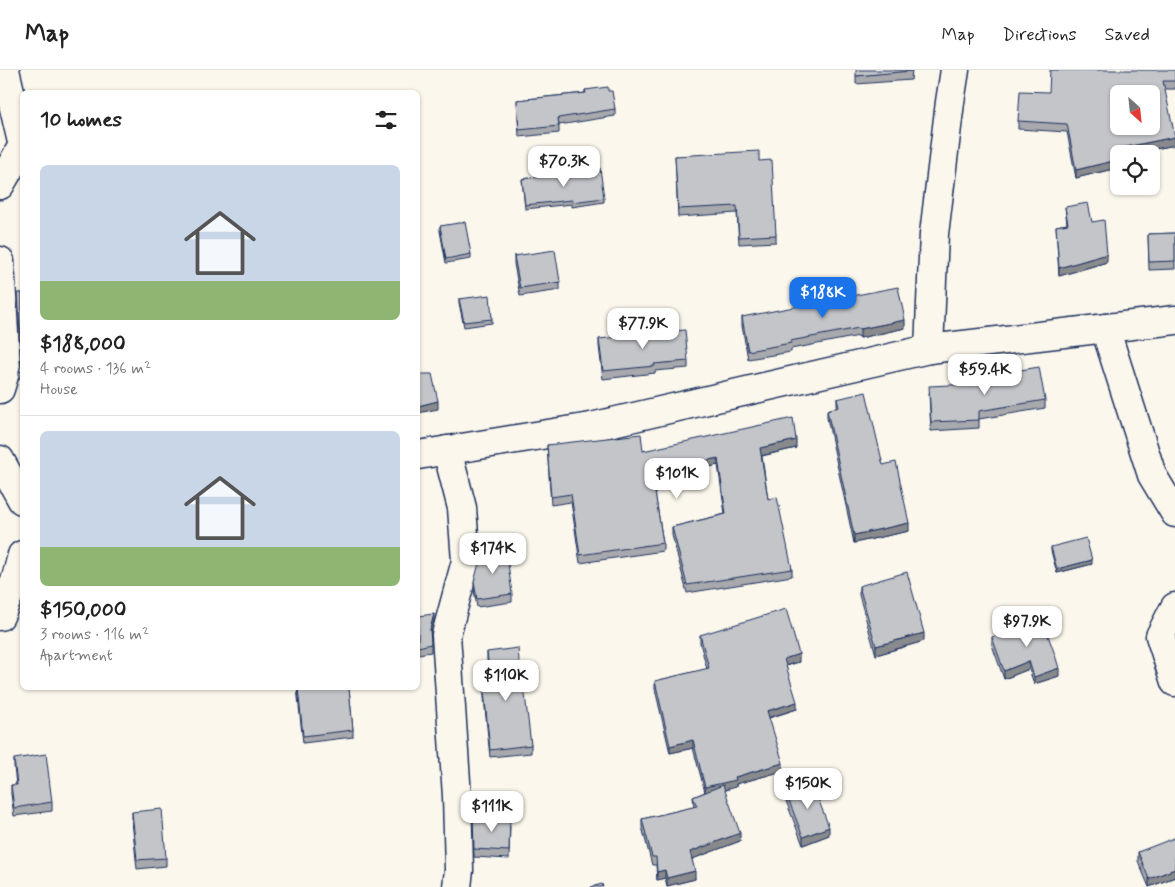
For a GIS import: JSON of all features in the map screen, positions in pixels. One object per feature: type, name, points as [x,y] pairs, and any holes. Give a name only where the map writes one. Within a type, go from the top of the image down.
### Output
[{"type":"street","points":[[5,70],[20,134]]},
{"type":"street","points":[[930,349],[934,234],[948,112],[955,70]]},
{"type":"street","points":[[0,185],[20,150]]},
{"type":"street","points":[[0,261],[6,369],[0,389]]},
{"type":"street","points":[[420,456],[591,427],[930,349],[1175,320]]},
{"type":"street","points":[[1105,328],[1152,475],[1175,514]]},
{"type":"street","points":[[448,450],[462,508],[466,561],[446,634],[457,796],[459,870],[457,887]]},
{"type":"street","points":[[0,460],[20,496]]},
{"type":"street","points":[[0,616],[16,578],[20,563]]},
{"type":"street","points":[[1175,607],[1160,636],[1175,682]]},
{"type":"building","points":[[856,70],[911,70],[911,71],[856,76]]},
{"type":"building","points":[[1050,70],[1175,70],[1175,81],[1163,81],[1175,137],[1136,145],[1110,145],[1110,162],[1076,170],[1067,124],[1018,121],[1020,91],[1049,92]]},
{"type":"building","points":[[608,87],[608,91],[612,91],[615,109],[558,118],[559,126],[519,130],[517,100],[586,93],[585,90]]},
{"type":"building","points":[[759,151],[759,161],[772,160],[776,235],[739,237],[737,206],[678,209],[675,156]]},
{"type":"building","points":[[600,168],[604,198],[525,205],[522,179]]},
{"type":"building","points":[[1088,203],[1092,222],[1104,220],[1107,254],[1059,268],[1056,226],[1068,224],[1065,207]]},
{"type":"building","points":[[465,222],[471,254],[446,259],[440,226]]},
{"type":"building","points":[[1175,233],[1175,261],[1149,262],[1148,234]]},
{"type":"building","points":[[555,250],[560,282],[520,288],[514,256]]},
{"type":"building","points":[[898,287],[905,320],[790,341],[791,343],[748,351],[742,317]]},
{"type":"building","points":[[18,293],[20,293],[20,326]]},
{"type":"building","points":[[490,295],[492,319],[464,322],[459,299]]},
{"type":"building","points":[[685,330],[688,361],[603,371],[599,339]]},
{"type":"building","points":[[1039,367],[1045,400],[979,411],[979,420],[931,422],[929,386],[993,383],[991,375]]},
{"type":"building","points":[[420,374],[432,374],[438,401],[420,406]]},
{"type":"building","points":[[866,392],[883,465],[896,462],[909,523],[854,535],[827,410],[839,407],[837,399]]},
{"type":"building","points":[[793,418],[796,440],[760,448],[768,499],[777,497],[792,569],[687,585],[672,527],[726,514],[718,458],[652,473],[663,543],[580,555],[571,494],[551,497],[547,445],[641,434],[643,451]]},
{"type":"building","points":[[1086,538],[1092,560],[1057,569],[1051,547]]},
{"type":"building","points":[[506,548],[512,594],[477,599],[474,582],[482,552]]},
{"type":"building","points":[[907,572],[924,633],[876,646],[859,586]]},
{"type":"building","points":[[786,609],[799,654],[784,659],[797,702],[767,711],[783,763],[735,777],[736,780],[705,787],[693,740],[670,746],[655,681],[709,668],[700,635]]},
{"type":"building","points":[[434,614],[430,629],[431,644],[420,647],[420,616]]},
{"type":"building","points":[[1042,619],[1059,668],[1034,677],[1029,661],[1004,671],[992,637]]},
{"type":"building","points":[[518,648],[521,686],[524,686],[531,745],[490,750],[484,691],[491,690],[487,652]]},
{"type":"building","points":[[298,690],[349,690],[353,730],[303,736]]},
{"type":"building","points":[[46,754],[52,802],[14,808],[11,785],[17,785],[14,759]]},
{"type":"building","points":[[812,783],[829,827],[803,837],[786,793]]},
{"type":"building","points":[[723,785],[740,833],[690,852],[695,871],[667,878],[665,870],[657,872],[656,857],[652,857],[642,819],[697,806],[693,797]]},
{"type":"building","points":[[162,809],[166,858],[137,860],[132,812]]},
{"type":"building","points":[[473,815],[510,816],[509,851],[474,849]]},
{"type":"building","points":[[1174,838],[1175,869],[1149,879],[1138,852]]},
{"type":"building","points":[[602,884],[603,887],[591,887]]}]
